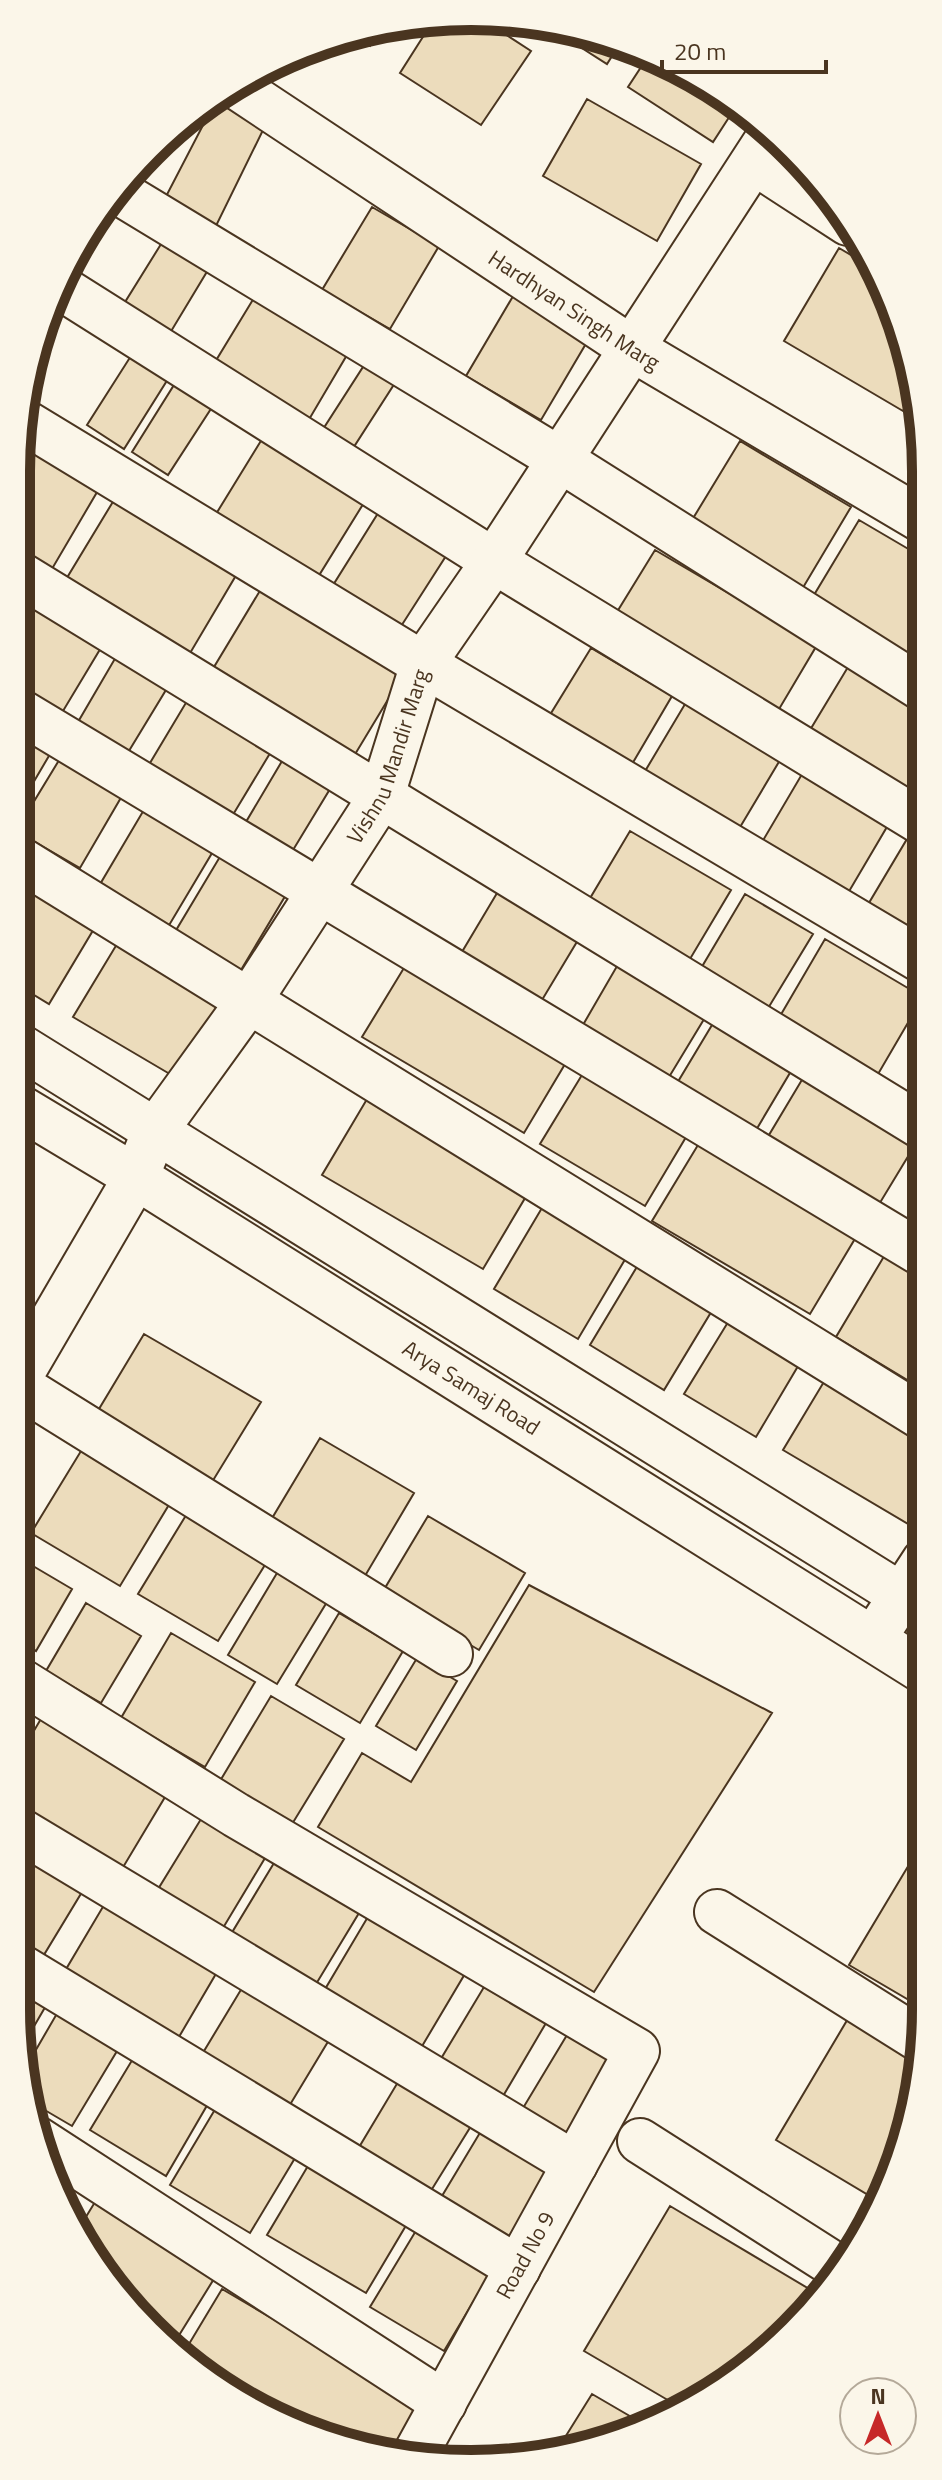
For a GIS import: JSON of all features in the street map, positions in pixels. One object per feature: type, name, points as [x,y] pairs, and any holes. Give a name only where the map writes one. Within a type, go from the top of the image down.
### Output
[{"type":"street","name":"Hardhyan Singh Marg","points":[[245,92],[631,348],[912,514]]},
{"type":"street","name":"Vishnu Mandir Marg","points":[[30,1359],[136,1177],[155,1131],[249,1001],[382,795],[423,664],[494,561],[762,148]]},
{"type":"street","points":[[762,148],[812,192]]},
{"type":"street","points":[[126,197],[559,459],[912,682]]},
{"type":"street","points":[[68,292],[494,561],[912,816]]},
{"type":"street","points":[[33,427],[423,664],[912,954]]},
{"type":"street","points":[[30,581],[912,1121]]},
{"type":"street","points":[[30,717],[912,1248]]},
{"type":"street","points":[[30,866],[912,1411]]},
{"type":"street","points":[[30,1053],[155,1131],[912,1585]]},
{"type":"street","name":"Arya Samaj Road","points":[[30,1113],[912,1664]]},
{"type":"street","points":[[30,1392],[450,1654]]},
{"type":"street","points":[[873,1640],[912,1594]]},
{"type":"street","name":"Road No 9","points":[[30,1687],[236,1815],[637,2051],[419,2447]]},
{"type":"street","points":[[30,1836],[575,2164]]},
{"type":"street","points":[[717,1912],[911,2034]]},
{"type":"street","points":[[30,1972],[518,2268]]},
{"type":"street","points":[[640,2141],[831,2263]]},
{"type":"street","points":[[52,2149],[444,2403]]},
{"type":"building","points":[[500,31],[531,51],[481,125],[400,73],[426,33]]},
{"type":"building","points":[[572,42],[614,53],[607,64]]},
{"type":"building","points":[[642,65],[692,89],[731,115],[713,142],[628,87]]},
{"type":"building","points":[[587,99],[701,164],[657,241],[543,176]]},
{"type":"building","points":[[223,106],[265,126],[213,232],[161,206],[206,118]]},
{"type":"building","points":[[372,207],[439,246],[390,329],[322,290]]},
{"type":"building","points":[[171,228],[217,255],[164,343],[117,315]]},
{"type":"building","points":[[839,248],[857,259],[867,276],[889,329],[907,405],[903,411],[784,341]]},
{"type":"building","points":[[519,286],[594,330],[541,420],[466,376]]},
{"type":"building","points":[[260,288],[354,343],[304,428],[209,372]]},
{"type":"building","points":[[136,348],[173,371],[124,449],[87,425]]},
{"type":"building","points":[[372,353],[402,372],[348,456],[318,437]]},
{"type":"building","points":[[179,377],[216,401],[168,475],[132,452]]},
{"type":"building","points":[[267,431],[370,493],[318,577],[216,514]]},
{"type":"building","points":[[740,441],[851,507],[801,591],[689,525]]},
{"type":"building","points":[[31,446],[100,487],[49,574],[30,563]]},
{"type":"building","points":[[114,500],[238,572],[186,660],[62,586]]},
{"type":"building","points":[[385,502],[453,545],[398,631],[330,590]]},
{"type":"building","points":[[859,520],[912,551],[912,652],[906,662],[808,605]]},
{"type":"building","points":[[655,550],[817,645],[772,721],[609,625]]},
{"type":"building","points":[[261,589],[404,673],[351,761],[208,677]]},
{"type":"building","points":[[30,597],[105,641],[60,716],[30,698]]},
{"type":"building","points":[[591,648],[672,696],[628,771],[545,723]]},
{"type":"building","points":[[120,650],[172,680],[121,764],[71,734]]},
{"type":"building","points":[[851,662],[912,698],[912,811],[801,745]]},
{"type":"building","points":[[691,694],[786,750],[733,839],[638,783]]},
{"type":"building","points":[[190,696],[275,745],[225,828],[141,778]]},
{"type":"building","points":[[30,736],[53,749],[30,788]]},
{"type":"building","points":[[64,752],[126,789],[80,868],[30,839],[30,808]]},
{"type":"building","points":[[285,756],[333,784],[287,860],[240,832]]},
{"type":"building","points":[[805,769],[891,820],[841,905],[755,854]]},
{"type":"building","points":[[145,808],[215,848],[168,927],[99,886]]},
{"type":"building","points":[[630,831],[731,890],[690,959],[589,900]]},
{"type":"building","points":[[907,839],[912,842],[912,949],[860,918]]},
{"type":"building","points":[[221,855],[287,893],[241,970],[175,932]]},
{"type":"building","points":[[30,881],[98,922],[49,1004],[30,992]]},
{"type":"building","points":[[503,883],[584,930],[533,1015],[453,967]]},
{"type":"building","points":[[745,894],[813,934],[767,1010],[700,970]]},
{"type":"building","points":[[120,939],[227,1002],[180,1080],[73,1017]]},
{"type":"building","points":[[825,939],[912,990],[912,1016],[874,1081],[776,1023]]},
{"type":"building","points":[[624,954],[712,1006],[663,1087],[576,1037]]},
{"type":"building","points":[[410,958],[571,1054],[524,1133],[362,1037]]},
{"type":"building","points":[[718,1015],[797,1061],[749,1142],[670,1095]]},
{"type":"building","points":[[588,1065],[692,1127],[645,1206],[540,1144]]},
{"type":"building","points":[[809,1068],[912,1130],[912,1150],[878,1206],[766,1140]]},
{"type":"building","points":[[370,1094],[531,1188],[483,1269],[322,1175]]},
{"type":"building","points":[[704,1135],[862,1227],[810,1314],[652,1221]]},
{"type":"building","points":[[549,1196],[633,1246],[578,1339],[494,1289]]},
{"type":"building","points":[[912,1210],[912,1240],[899,1232]]},
{"type":"building","points":[[886,1253],[912,1268],[912,1383],[836,1337]]},
{"type":"building","points":[[644,1255],[719,1299],[664,1390],[590,1345]]},
{"type":"building","points":[[733,1314],[804,1356],[756,1437],[684,1394]]},
{"type":"building","points":[[144,1334],[261,1402],[209,1487],[93,1419]]},
{"type":"building","points":[[825,1380],[912,1431],[912,1526],[783,1450]]},
{"type":"building","points":[[320,1438],[414,1493],[362,1581],[268,1525]]},
{"type":"building","points":[[81,1451],[170,1503],[120,1586],[31,1533]]},
{"type":"building","points":[[188,1512],[268,1560],[218,1641],[138,1594]]},
{"type":"building","points":[[428,1516],[525,1573],[479,1650],[382,1593]]},
{"type":"building","points":[[30,1564],[72,1589],[36,1651],[30,1647]]},
{"type":"building","points":[[280,1568],[330,1597],[277,1684],[228,1655]]},
{"type":"building","points":[[529,1585],[772,1713],[594,1992],[318,1827],[362,1753],[411,1782]]},
{"type":"building","points":[[86,1603],[141,1636],[101,1703],[46,1671]]},
{"type":"building","points":[[339,1613],[403,1651],[360,1723],[296,1685]]},
{"type":"building","points":[[171,1633],[255,1682],[205,1767],[121,1718]]},
{"type":"building","points":[[417,1658],[457,1681],[416,1750],[376,1726]]},
{"type":"building","points":[[30,1696],[40,1702],[30,1719]]},
{"type":"building","points":[[271,1696],[344,1739],[286,1834],[214,1791]]},
{"type":"building","points":[[45,1712],[171,1787],[122,1869],[30,1815],[30,1737]]},
{"type":"building","points":[[201,1819],[265,1858],[217,1938],[152,1899]]},
{"type":"building","points":[[30,1854],[85,1887],[39,1963],[30,1958]]},
{"type":"building","points":[[277,1858],[362,1908],[307,1999],[222,1949]]},
{"type":"building","points":[[912,1860],[912,2002],[849,1965]]},
{"type":"building","points":[[104,1905],[217,1972],[176,2042],[62,1976]]},
{"type":"building","points":[[369,1915],[466,1972],[418,2053],[321,1996]]},
{"type":"building","points":[[245,1983],[332,2035],[285,2113],[198,2061]]},
{"type":"building","points":[[30,1984],[51,1997],[31,2032]]},
{"type":"building","points":[[484,1987],[546,2023],[499,2103],[436,2067]]},
{"type":"building","points":[[59,2010],[120,2046],[72,2126],[41,2108],[33,2055]]},
{"type":"building","points":[[849,2017],[909,2054],[897,2123],[870,2196],[776,2140]]},
{"type":"building","points":[[573,2025],[617,2052],[563,2143],[517,2118]]},
{"type":"building","points":[[134,2057],[209,2102],[166,2176],[90,2130]]},
{"type":"building","points":[[398,2082],[471,2126],[424,2202],[352,2159]]},
{"type":"building","points":[[223,2096],[304,2143],[250,2233],[170,2185]]},
{"type":"building","points":[[484,2126],[561,2171],[513,2251],[436,2206]]},
{"type":"building","points":[[315,2154],[414,2212],[366,2293],[267,2235]]},
{"type":"building","points":[[95,2202],[217,2274],[177,2338],[139,2300],[104,2254],[84,2220]]},
{"type":"building","points":[[670,2206],[811,2290],[762,2341],[716,2376],[671,2402],[584,2351]]},
{"type":"building","points":[[420,2224],[494,2267],[444,2351],[370,2307]]},
{"type":"building","points":[[222,2289],[418,2404],[395,2443],[385,2442],[329,2427],[276,2405],[226,2376],[187,2347]]},
{"type":"building","points":[[592,2394],[634,2418],[613,2427],[563,2440]]}]
